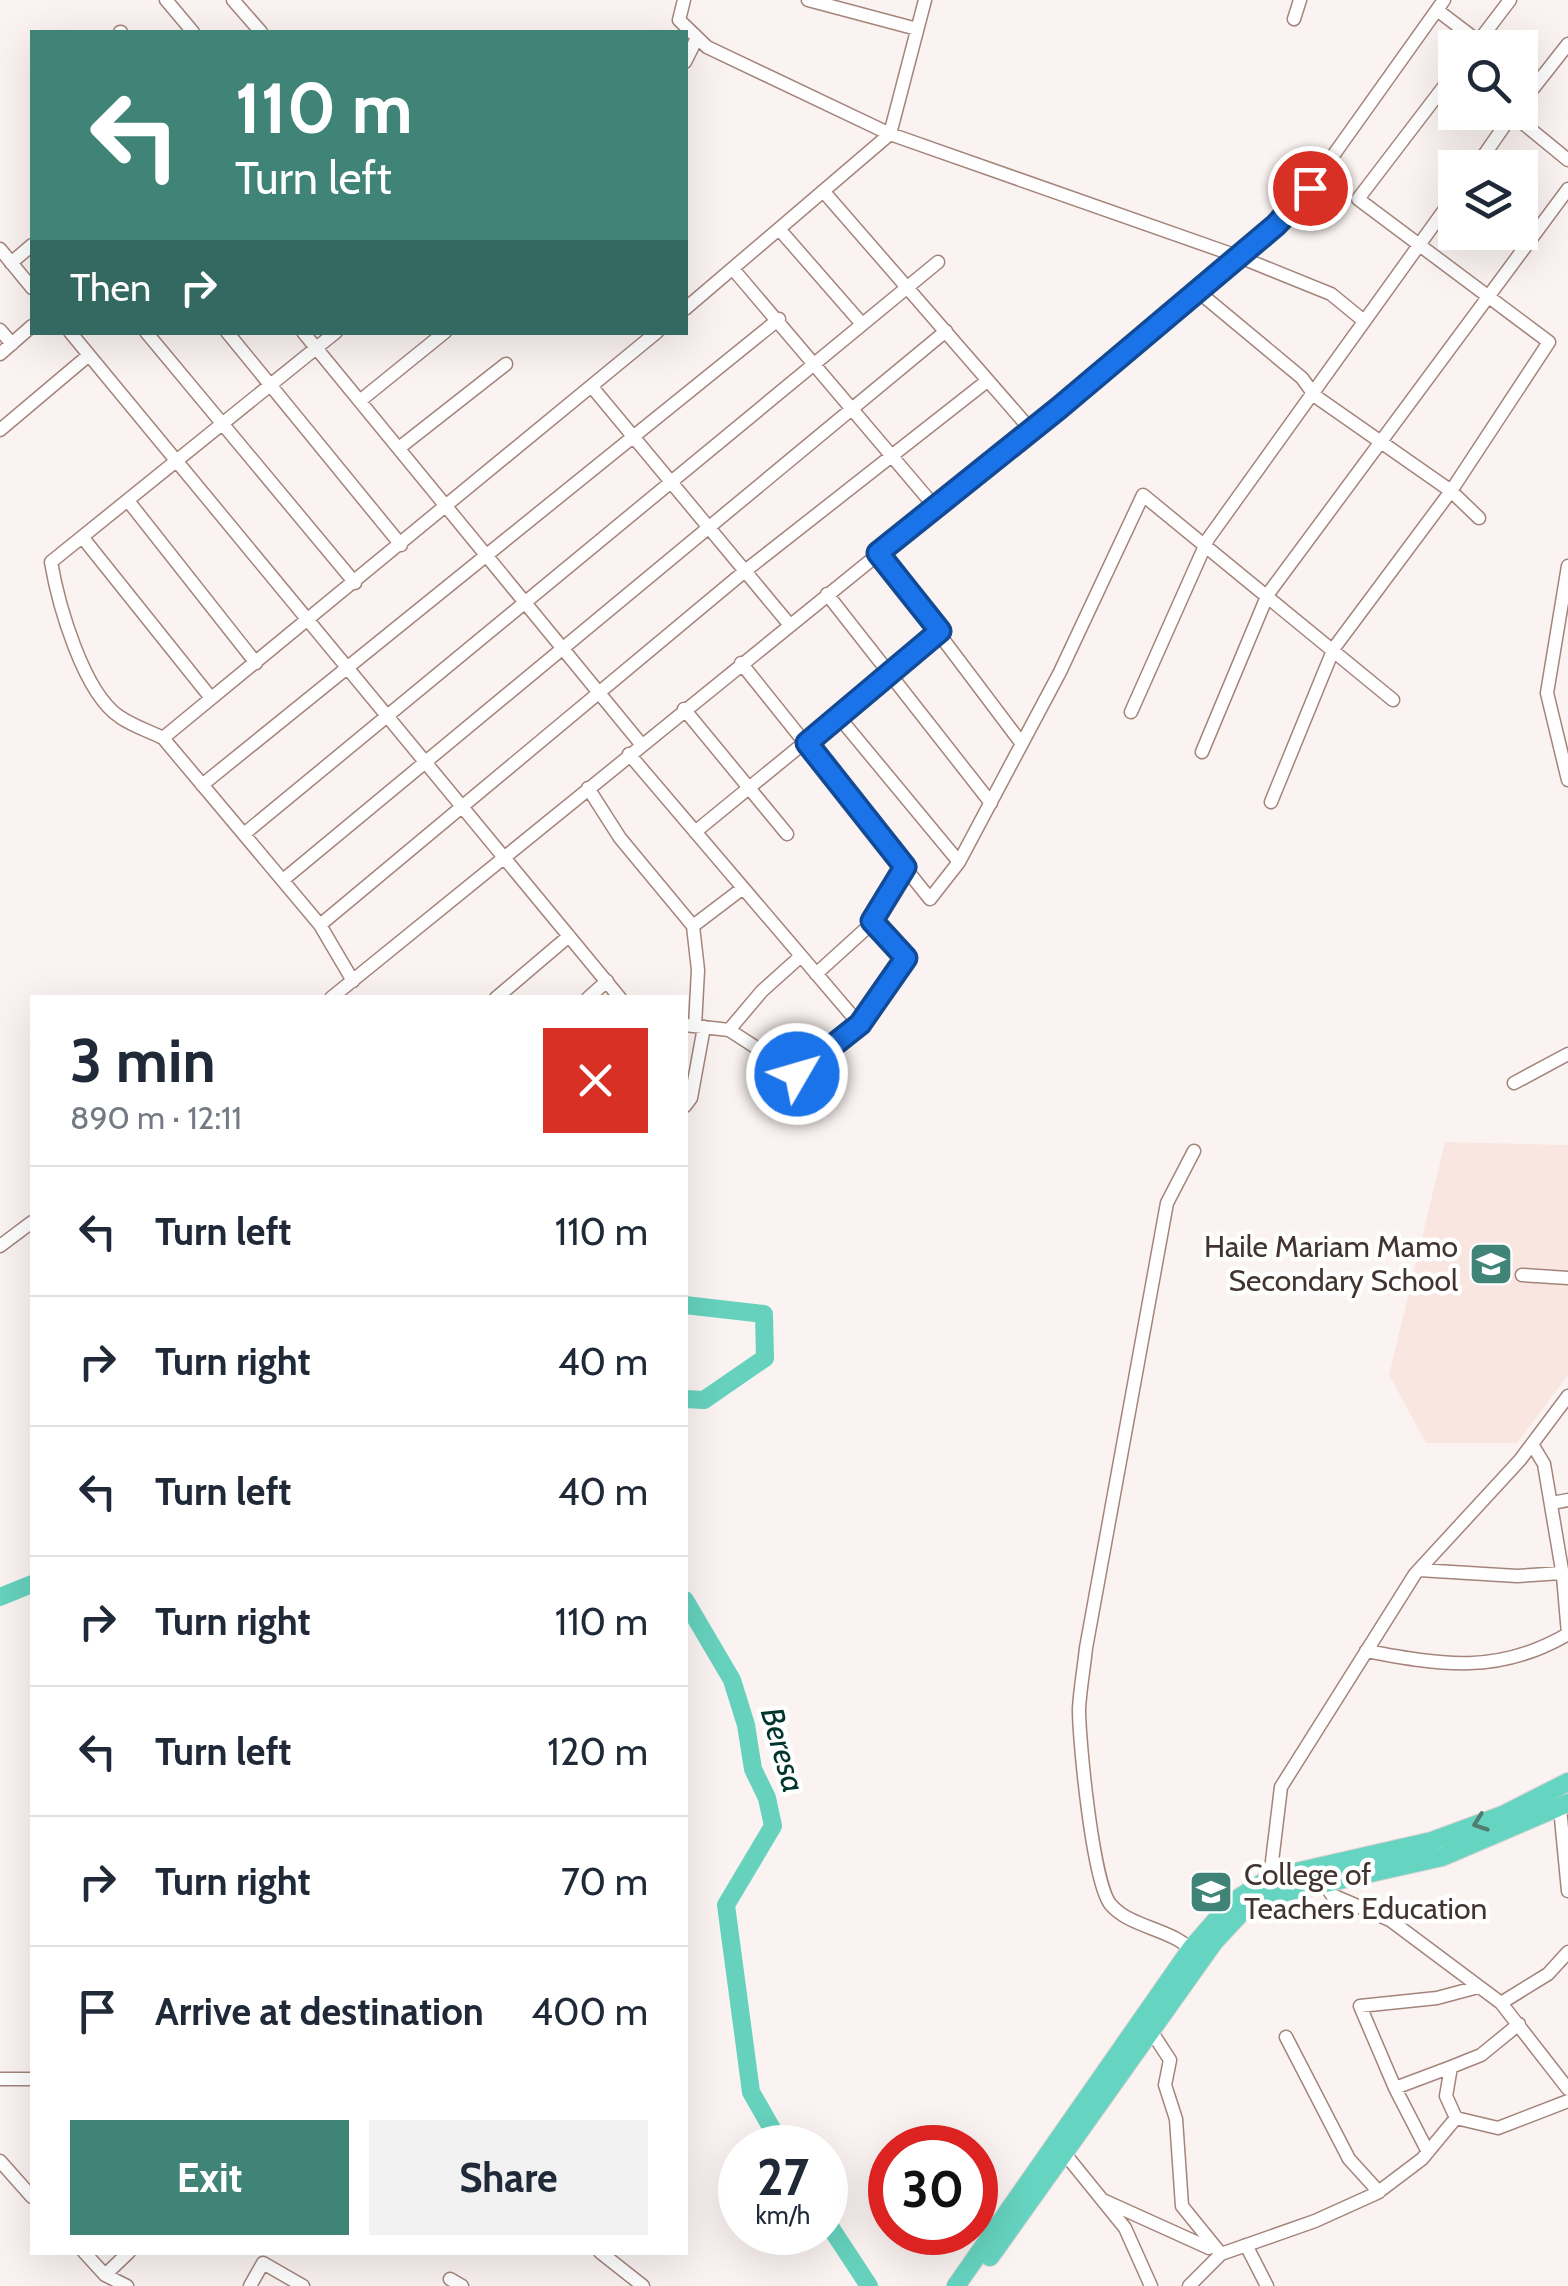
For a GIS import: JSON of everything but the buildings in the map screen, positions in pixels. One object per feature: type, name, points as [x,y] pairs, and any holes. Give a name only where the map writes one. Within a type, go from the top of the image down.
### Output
[{"type":"highway","points":[[970,2286],[1060,2148],[1196,1956],[1254,1904],[1320,1875],[1503,1815],[1568,1782]]},
{"type":"highway","points":[[956,2286],[1152,2030],[1230,1903],[1270,1878],[1320,1875],[1442,1856],[1564,1806]]},
{"type":"street","points":[[166,0],[191,30]]},
{"type":"street","points":[[233,0],[259,30]]},
{"type":"street","points":[[808,0],[917,29]]},
{"type":"street","points":[[688,306],[890,134],[924,0]]},
{"type":"street","points":[[1294,19],[1300,0]]},
{"type":"street","points":[[1490,30],[1510,0]]},
{"type":"street","points":[[683,1],[678,20],[707,47],[890,134],[1238,256],[1331,294],[1364,321]]},
{"type":"street","points":[[335,995],[1031,430],[1238,256],[1310,188],[1440,5],[1465,30]]},
{"type":"street","points":[[688,56],[697,38]]},
{"type":"street","points":[[1538,82],[1568,44]]},
{"type":"street","points":[[1271,802],[1334,648],[1451,491],[1549,342],[1491,296],[1418,247],[1358,198],[1438,94]]},
{"type":"street","points":[[1536,130],[1568,160]]},
{"type":"street","points":[[1202,752],[1268,594],[1568,189]]},
{"type":"street","points":[[824,192],[1031,430]]},
{"type":"street","points":[[1132,712],[1206,543],[1438,219]]},
{"type":"street","points":[[780,230],[862,324]]},
{"type":"street","points":[[11,263],[30,247]]},
{"type":"street","points":[[0,250],[30,286]]},
{"type":"street","points":[[244,834],[938,262]]},
{"type":"street","points":[[733,269],[936,507]]},
{"type":"street","points":[[1195,290],[1312,392],[1451,491],[1479,518]]},
{"type":"street","points":[[202,784],[779,319]]},
{"type":"street","points":[[0,354],[30,328]]},
{"type":"street","points":[[0,330],[12,344]]},
{"type":"street","points":[[283,880],[946,331]]},
{"type":"street","points":[[72,335],[618,995]]},
{"type":"street","points":[[148,335],[354,583]]},
{"type":"street","points":[[230,335],[401,544]]},
{"type":"street","points":[[306,335],[642,744]]},
{"type":"street","points":[[332,335],[51,562],[58,607],[97,693],[118,716],[163,738],[320,925],[353,981]]},
{"type":"street","points":[[362,400],[441,335]]},
{"type":"street","points":[[163,738],[653,335]]},
{"type":"street","points":[[0,430],[89,355]]},
{"type":"street","points":[[400,448],[506,364]]},
{"type":"street","points":[[320,925],[745,571],[987,381]]},
{"type":"street","points":[[592,387],[790,624]]},
{"type":"street","points":[[742,663],[930,899],[960,862],[1143,495],[1393,700]]},
{"type":"street","points":[[129,502],[256,663]]},
{"type":"street","points":[[83,538],[211,698]]},
{"type":"street","points":[[878,553],[1022,744]]},
{"type":"street","points":[[1568,566],[1548,693],[1568,780]]},
{"type":"street","points":[[827,594],[991,803]]},
{"type":"street","points":[[695,832],[940,631]]},
{"type":"street","points":[[684,709],[787,834]]},
{"type":"street","points":[[838,716],[960,862]]},
{"type":"street","points":[[628,754],[860,1024]]},
{"type":"street","points":[[588,788],[620,838],[692,926],[698,970],[688,1102]]},
{"type":"street","points":[[816,974],[872,921],[905,867]]},
{"type":"street","points":[[692,926],[742,888]]},
{"type":"street","points":[[695,1026],[730,1030],[797,1074],[860,1024],[906,958],[872,921]]},
{"type":"street","points":[[500,995],[570,936]]},
{"type":"street","points":[[730,1030],[762,991],[800,956]]},
{"type":"street","points":[[591,995],[607,981]]},
{"type":"street","points":[[1514,1083],[1568,1054]]},
{"type":"street","points":[[1194,1150],[1167,1204],[1086,1648],[1079,1710],[1098,1875],[1109,1904],[1196,1956]]},
{"type":"street","points":[[0,1246],[30,1224]]},
{"type":"street","points":[[1522,1275],[1568,1278]]},
{"type":"street","points":[[1270,1878],[1281,1787],[1419,1570],[1532,1444],[1568,1396]]},
{"type":"street","points":[[1366,1650],[1416,1660],[1499,1664],[1568,1634],[1565,1575],[1552,1503],[1544,1464],[1532,1444]]},
{"type":"street","points":[[1552,1503],[1568,1500]]},
{"type":"street","points":[[1419,1570],[1565,1575]]},
{"type":"street","points":[[1564,1806],[1568,1891]]},
{"type":"street","points":[[1320,1875],[1346,1903],[1390,1920],[1501,2004],[1568,2089]]},
{"type":"street","points":[[1501,2004],[1548,1974],[1568,1952]]},
{"type":"street","points":[[1428,2152],[1360,2006],[1437,1998],[1478,1987]]},
{"type":"street","points":[[1395,2088],[1482,2056],[1519,2024]]},
{"type":"street","points":[[1152,2030],[1170,2060],[1166,2085],[1176,2119],[1182,2206],[1220,2254]]},
{"type":"street","points":[[1286,2037],[1349,2159],[1379,2192]]},
{"type":"street","points":[[1451,2067],[1446,2096],[1456,2118]]},
{"type":"street","points":[[0,2079],[30,2079]]},
{"type":"street","points":[[1456,2118],[1498,2128],[1568,2102]]},
{"type":"street","points":[[1189,2286],[1220,2254],[1315,2221],[1379,2192],[1428,2152],[1456,2118]]},
{"type":"street","points":[[1060,2148],[1126,2228],[1151,2286]]},
{"type":"street","points":[[0,2161],[30,2194]]},
{"type":"street","points":[[1105,2202],[1220,2254]]},
{"type":"street","points":[[1246,2244],[1266,2286]]},
{"type":"street","points":[[87,2255],[104,2275],[127,2286]]},
{"type":"street","points":[[104,2275],[126,2255]]},
{"type":"street","points":[[604,2255],[643,2286]]},
{"type":"street","points":[[250,2286],[263,2263],[303,2286]]},
{"type":"shaded area","name":"Haile Mariam Mamo Secondary School","points":[[1445,1142],[1568,1145],[1568,1375],[1517,1443],[1426,1443],[1389,1375]]},
{"type":"waterway","name":"Beresa","points":[[688,1305],[764,1314],[765,1358],[704,1400],[688,1399]]},
{"type":"waterway","name":"Beresa","points":[[0,1597],[30,1585]]},
{"type":"waterway","name":"Beresa","points":[[688,1605],[732,1680],[746,1725],[753,1769],[767,1798],[773,1826],[726,1905],[751,2092],[770,2125]]},
{"type":"waterway","name":"Beresa","points":[[848,2254],[869,2286]]},
{"type":"place","name":"Haile Mariam Mamo Secondary School","points":[[1491,1264]]},
{"type":"place","name":"College of Teachers Education","points":[[1211,1892]]},
{"type":"route","points":[[797,1074],[860,1024],[906,958],[872,921],[905,867],[807,743],[940,631],[878,553],[1059,408],[1276,225],[1310,188]]}]
